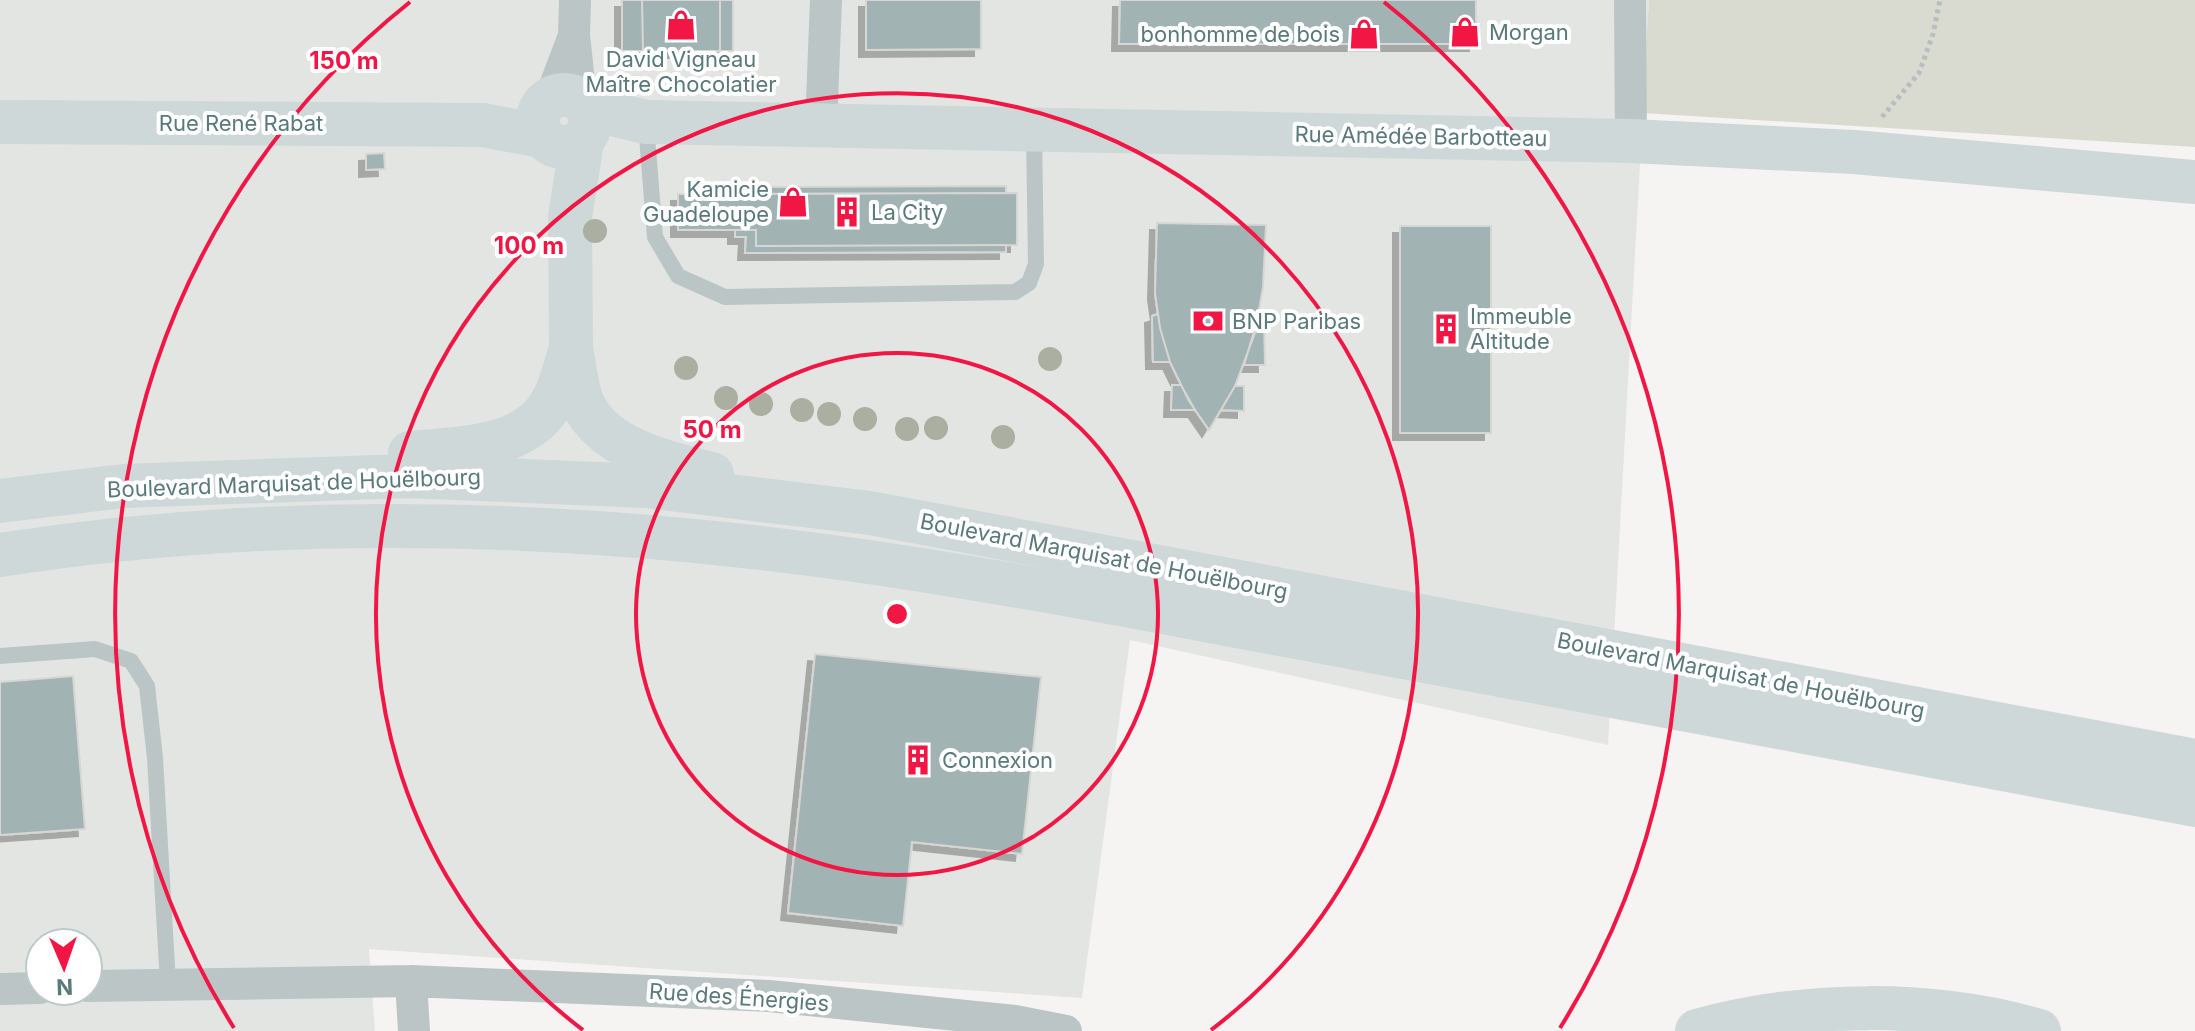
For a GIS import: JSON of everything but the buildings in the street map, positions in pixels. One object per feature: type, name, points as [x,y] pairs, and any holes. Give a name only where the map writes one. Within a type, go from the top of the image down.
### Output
[{"type":"main road","name":"Rue Amédée Barbotteau","points":[[565,121],[1631,141],[1854,152],[2195,182]]},
{"type":"main road","name":"Rue René Rabat","points":[[0,122],[483,125],[565,121]]},
{"type":"main road","points":[[565,121],[570,217],[571,349],[583,405],[600,427],[627,446],[691,469],[870,513]]},
{"type":"main road","points":[[123,486],[487,445],[523,431],[552,404],[571,349]]},
{"type":"main road","name":"Boulevard Marquisat de Houëlbourg","points":[[0,501],[123,486],[406,476],[646,486],[870,513],[2195,761]]},
{"type":"main road","name":"Boulevard Marquisat de Houëlbourg","points":[[0,555],[219,531],[395,525],[603,534],[741,547],[988,581],[2195,805]]},
{"type":"main road","points":[[1697,1031],[1789,1014],[1853,1008],[1989,1016],[2039,1031]]},
{"type":"street","points":[[565,121],[575,0]]},
{"type":"street","points":[[821,126],[826,0]]},
{"type":"street","points":[[1630,0],[1631,141]]},
{"type":"street","points":[[411,981],[414,1031]]},
{"type":"street","name":"Rue des Énergies","points":[[104,986],[411,981],[769,996],[1015,1021],[1066,1031]]},
{"type":"street","points":[[2,989],[24,988]]},
{"type":"lane","points":[[646,122],[655,237],[678,276],[725,297],[1015,292],[1029,283],[1036,264],[1034,132]]},
{"type":"lane","points":[[0,656],[95,649],[131,661],[147,686],[168,984]]},
{"type":"path","points":[[1854,152],[1919,73],[1933,34],[1940,0]]},
{"type":"shaded area","points":[[0,0],[1649,0],[1608,745],[1130,640],[1082,998],[369,949],[375,1031],[0,1031]]},
{"type":"shaded area","points":[[1649,0],[2195,0],[2195,147],[1642,113]]},
{"type":"place","name":"David Vigneau Maître Chocolatier","points":[[681,25]]},
{"type":"place","name":"Morgan","points":[[1465,32]]},
{"type":"place","name":"bonhomme de bois","points":[[1364,34]]},
{"type":"place","name":"Kamicie Guadeloupe","points":[[793,202]]},
{"type":"place","name":"La City","points":[[847,212]]},
{"type":"place","name":"BNP Paribas","points":[[1208,321]]},
{"type":"place","name":"Immeuble Altitude","points":[[1446,329]]},
{"type":"place","name":"Connexion","points":[[918,760]]}]
